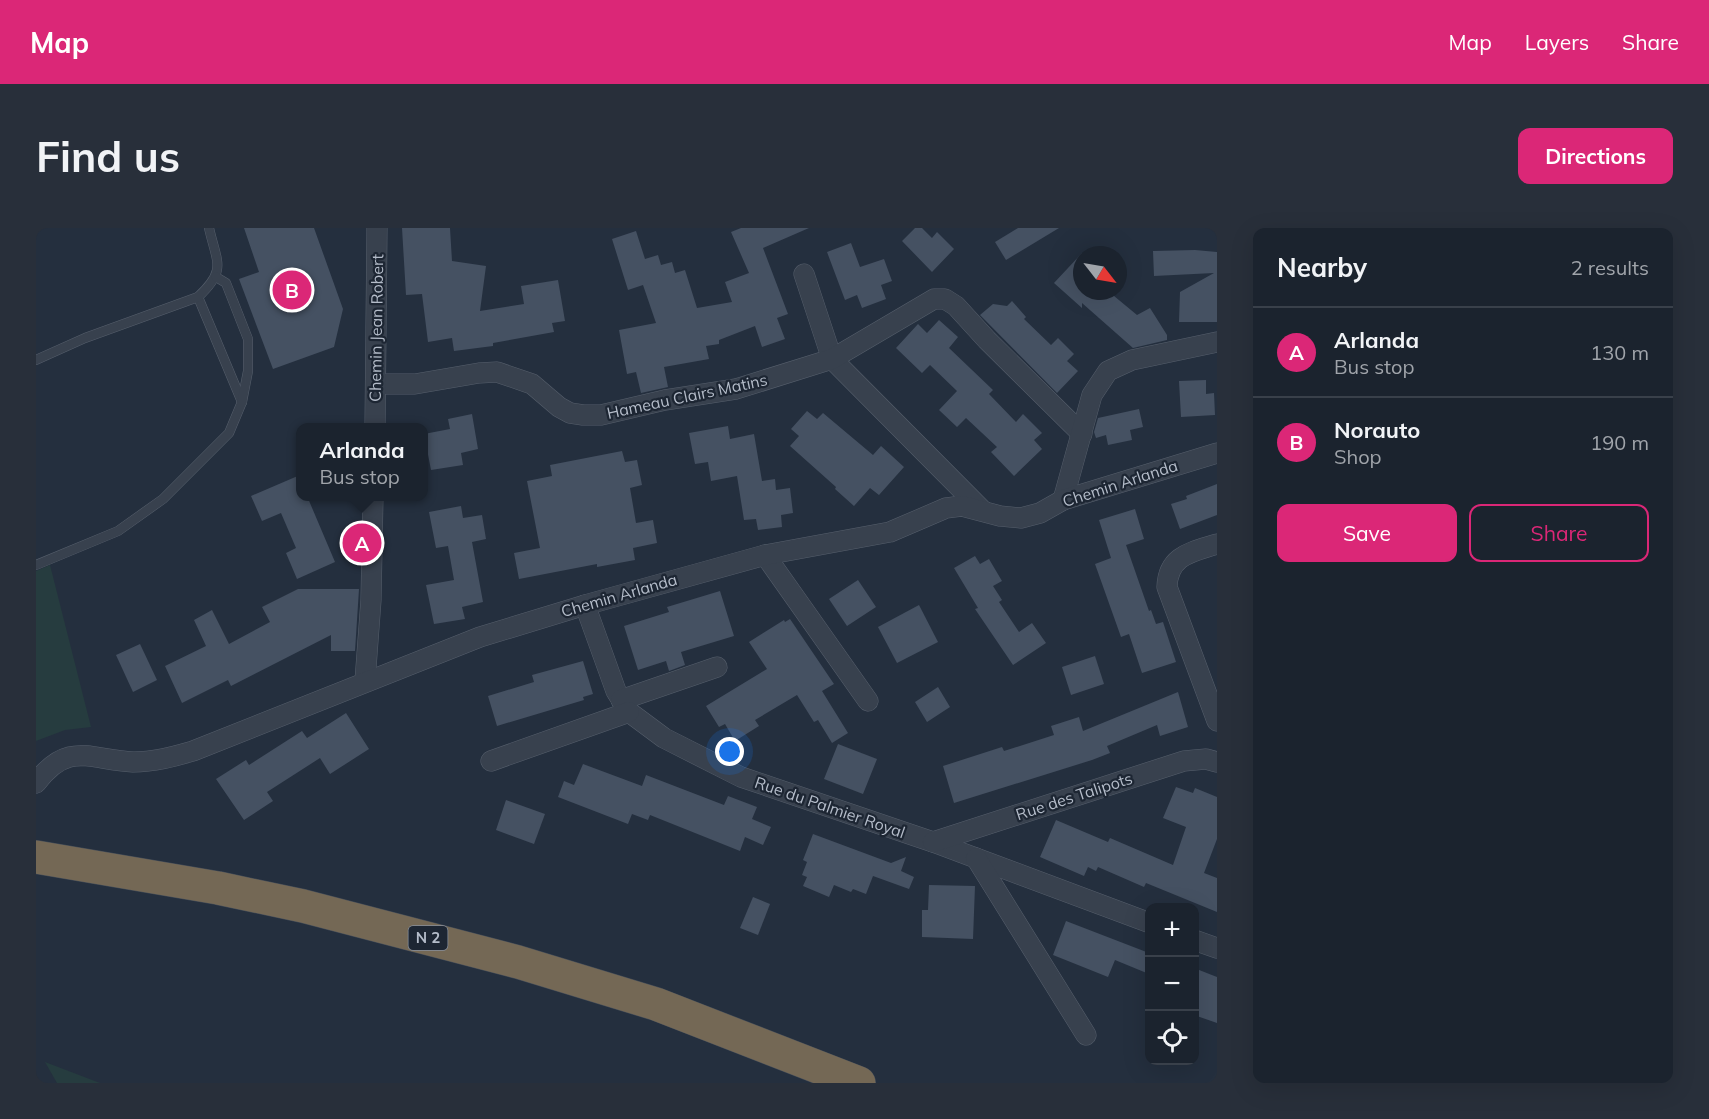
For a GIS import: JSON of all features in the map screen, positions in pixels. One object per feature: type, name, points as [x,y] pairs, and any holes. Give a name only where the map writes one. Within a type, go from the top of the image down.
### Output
[{"type":"highway","name":"N 2","points":[[36,856],[218,888],[303,906],[518,962],[656,1004],[859,1083]]},
{"type":"highway","name":"N 2","points":[[807,1063],[845,1083]]},
{"type":"street","name":"Chemin Jean Robert","points":[[375,423],[377,228]]},
{"type":"street","points":[[804,274],[832,359],[982,510]]},
{"type":"street","name":"Hameau Clairs Matins","points":[[375,384],[415,384],[497,372],[532,384],[559,407],[570,412],[601,415],[665,400],[736,389],[832,359],[934,299],[945,299],[956,306],[1082,434]]},
{"type":"street","points":[[1063,500],[1092,395],[1108,371],[1132,360],[1217,342]]},
{"type":"street","name":"Chemin Arlanda","points":[[36,783],[61,759],[83,754],[131,762],[160,761],[193,751],[365,681],[499,630],[585,605],[765,555],[890,532],[946,508],[962,506],[1000,516],[1021,518],[1040,513],[1063,500],[1217,453]]},
{"type":"street","points":[[365,681],[371,600],[373,501]]},
{"type":"street","points":[[1217,544],[1179,558],[1171,567],[1167,577],[1167,586],[1217,721]]},
{"type":"street","points":[[765,555],[868,701]]},
{"type":"street","name":"Rue du Palmier Royal","points":[[585,605],[610,680],[625,706],[664,738],[741,777],[933,842],[1145,921]]},
{"type":"street","points":[[491,761],[717,667]]},
{"type":"street","name":"Rue des Talipots","points":[[933,842],[1184,761],[1206,759],[1217,762]]},
{"type":"street","points":[[976,858],[1086,1035]]},
{"type":"street","points":[[1199,942],[1217,948]]},
{"type":"lane","points":[[36,360],[85,338],[198,297],[212,284],[218,268],[209,228]]},
{"type":"lane","points":[[36,565],[118,531],[163,499],[229,433],[242,402],[248,371],[248,339],[226,283],[216,278]]},
{"type":"lane","points":[[198,297],[242,402]]},
{"type":"green space","points":[[50,565],[91,727],[65,730],[36,741],[36,571]]},
{"type":"green space","points":[[45,1062],[100,1083],[57,1083]]},
{"type":"building","points":[[244,228],[314,228],[343,309],[334,347],[273,369],[239,279],[259,272]]},
{"type":"building","points":[[402,228],[450,228],[452,261],[486,266],[480,311],[524,304],[521,286],[558,280],[565,321],[552,323],[554,332],[493,343],[493,346],[454,351],[452,338],[428,342],[422,294],[406,295]]},
{"type":"building","points":[[741,228],[809,228],[763,248],[788,314],[777,318],[785,339],[762,347],[755,326],[719,340],[719,344],[706,346],[709,359],[664,367],[668,387],[641,393],[636,372],[627,374],[619,330],[656,323],[643,285],[628,290],[612,239],[636,231],[645,259],[658,255],[661,265],[672,262],[675,273],[685,270],[697,308],[732,302],[725,282],[749,273],[731,232]]},
{"type":"building","points":[[915,228],[922,228],[932,238],[937,232],[954,249],[932,272],[902,241]]},
{"type":"building","points":[[1018,228],[1059,228],[1006,260],[995,242]]},
{"type":"building","points":[[851,243],[860,267],[884,259],[892,281],[881,285],[886,299],[862,308],[857,295],[845,300],[827,252]]},
{"type":"building","points":[[1153,251],[1217,252],[1217,322],[1179,322],[1180,292],[1214,273],[1154,276]]},
{"type":"building","points":[[1073,263],[1073,300],[1054,283]]},
{"type":"building","points":[[1073,300],[1119,300],[1137,315],[1150,308],[1167,335],[1167,340],[1133,348],[1082,303],[1082,308]]},
{"type":"building","points":[[1012,301],[1026,317],[1024,319],[1051,345],[1058,338],[1074,354],[1067,361],[1078,371],[1057,393],[980,315],[993,304],[1007,306]]},
{"type":"building","points":[[939,320],[958,337],[949,348],[993,390],[989,394],[1016,422],[1023,414],[1042,433],[1034,440],[1042,449],[1014,476],[991,452],[997,447],[966,418],[957,427],[939,410],[957,391],[930,365],[922,373],[896,348],[918,324],[927,333]]},
{"type":"building","points":[[1206,380],[1206,394],[1214,393],[1215,415],[1181,417],[1179,381]]},
{"type":"building","points":[[1139,409],[1143,427],[1130,430],[1132,440],[1108,445],[1106,435],[1096,438],[1094,432],[1098,418]]},
{"type":"building","points":[[807,411],[817,419],[823,413],[873,455],[881,446],[904,467],[879,495],[870,488],[854,506],[790,446],[799,436],[791,429]]},
{"type":"building","points":[[472,414],[478,449],[461,453],[463,465],[431,470],[428,433],[450,429],[448,419]]},
{"type":"building","points":[[728,426],[730,439],[754,434],[762,481],[775,479],[776,490],[790,488],[793,513],[781,515],[782,527],[758,530],[756,519],[744,520],[737,476],[711,481],[708,462],[695,464],[689,433]]},
{"type":"building","points":[[622,451],[625,462],[637,460],[642,485],[630,488],[636,523],[653,520],[657,543],[633,548],[635,560],[597,567],[597,564],[519,579],[514,553],[540,548],[527,481],[552,476],[550,465]]},
{"type":"building","points":[[296,477],[296,501],[309,501],[335,562],[297,579],[286,553],[296,548],[281,513],[262,521],[251,496]]},
{"type":"building","points":[[1217,484],[1217,515],[1180,529],[1171,504]]},
{"type":"building","points":[[461,506],[463,518],[482,515],[486,539],[472,542],[483,602],[462,607],[465,619],[434,624],[426,585],[454,580],[448,546],[436,548],[429,512]]},
{"type":"building","points":[[1135,509],[1144,539],[1126,545],[1149,611],[1151,610],[1156,624],[1163,622],[1176,662],[1142,673],[1129,634],[1121,637],[1095,564],[1111,558],[1099,520]]},
{"type":"building","points":[[975,556],[980,564],[989,559],[1002,581],[993,586],[1002,600],[999,602],[1019,632],[1032,623],[1046,643],[1013,665],[975,609],[978,608],[954,568]]},
{"type":"building","points":[[858,580],[876,607],[847,626],[829,599]]},
{"type":"building","points":[[298,589],[359,589],[355,651],[331,651],[331,635],[231,686],[228,680],[182,703],[165,666],[206,646],[194,620],[212,610],[229,644],[270,622],[262,607]]},
{"type":"building","points":[[720,591],[734,636],[681,652],[685,665],[669,671],[666,661],[638,670],[624,626],[669,612],[667,607]]},
{"type":"building","points":[[919,605],[938,642],[897,663],[878,627]]},
{"type":"building","points":[[790,619],[834,684],[822,691],[848,733],[832,743],[818,720],[814,722],[797,695],[755,720],[759,726],[735,741],[725,724],[719,727],[706,706],[767,669],[749,642],[784,620],[785,622]]},
{"type":"building","points":[[140,644],[157,680],[133,692],[116,655]]},
{"type":"building","points":[[1095,656],[1104,684],[1071,695],[1062,667]]},
{"type":"building","points":[[583,661],[593,694],[583,697],[584,700],[497,726],[488,696],[534,682],[532,675]]},
{"type":"building","points":[[938,687],[950,707],[927,722],[915,702]]},
{"type":"building","points":[[1178,692],[1188,727],[1160,736],[1157,725],[1107,746],[1110,753],[1092,760],[954,803],[943,766],[1002,747],[1004,751],[1054,735],[1051,726],[1079,717],[1083,731]]},
{"type":"building","points":[[346,713],[369,749],[330,774],[320,758],[267,792],[273,801],[244,820],[216,779],[246,760],[249,765],[302,731],[307,738]]},
{"type":"building","points":[[838,744],[877,759],[863,794],[824,779]]},
{"type":"building","points":[[583,764],[642,786],[646,775],[724,805],[728,796],[757,807],[752,819],[771,827],[763,845],[745,837],[740,851],[650,815],[648,820],[632,814],[628,824],[558,797],[564,781],[574,785]]},
{"type":"building","points":[[1176,787],[1193,793],[1195,788],[1217,797],[1217,839],[1204,873],[1217,878],[1217,912],[1146,883],[1144,887],[1098,867],[1096,871],[1088,867],[1084,876],[1040,857],[1056,820],[1108,842],[1110,838],[1173,865],[1186,827],[1163,818]]},
{"type":"building","points":[[506,800],[545,814],[534,844],[496,830]]},
{"type":"building","points":[[813,834],[891,863],[906,857],[901,871],[914,877],[909,889],[873,876],[866,894],[853,889],[851,892],[834,885],[829,897],[803,886],[807,877],[802,875],[807,862],[803,860]]},
{"type":"building","points":[[929,885],[975,886],[973,939],[922,937],[922,910],[928,910]]},
{"type":"building","points":[[753,897],[770,904],[758,935],[740,928]]},
{"type":"building","points":[[1066,921],[1145,951],[1145,972],[1115,960],[1108,977],[1053,955]]},
{"type":"building","points":[[1199,970],[1217,977],[1217,1023],[1199,1017]]},
{"type":"place","name":"Norauto","points":[[292,290]]},
{"type":"place","name":"Arlanda","points":[[362,543]]}]
